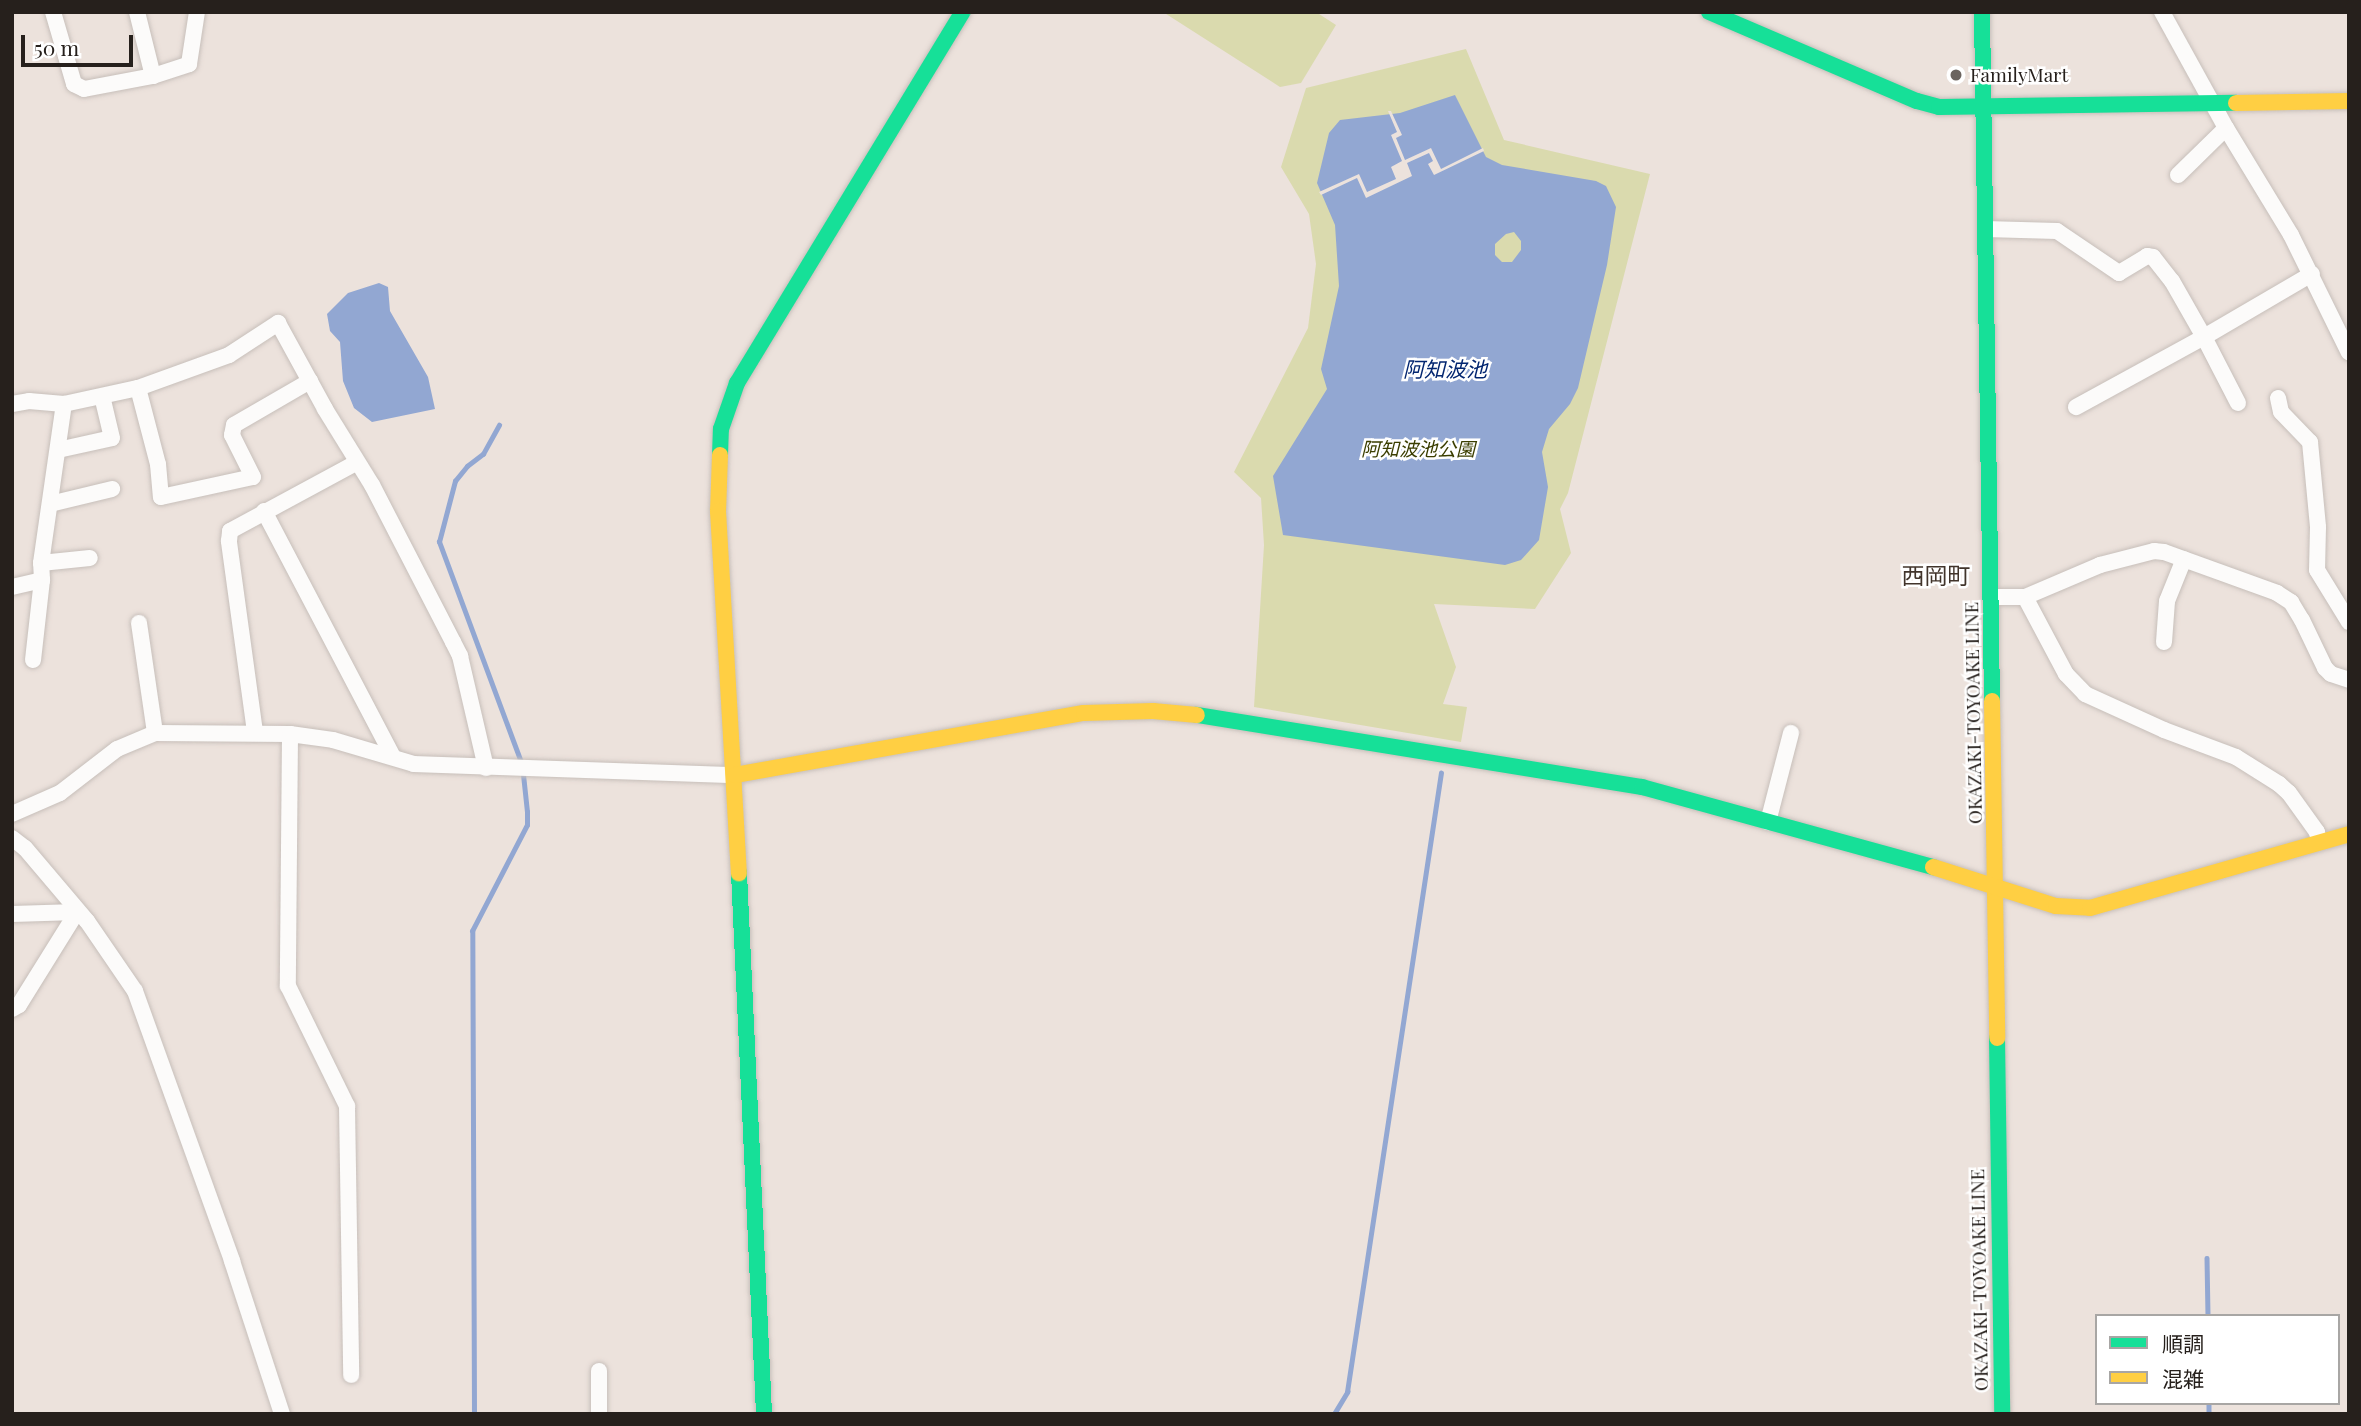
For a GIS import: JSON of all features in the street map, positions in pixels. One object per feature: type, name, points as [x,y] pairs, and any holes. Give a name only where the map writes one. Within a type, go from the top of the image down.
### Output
[{"type":"street","points":[[53,12],[74,84],[84,89],[153,76],[189,64],[197,12]]},
{"type":"street","points":[[137,12],[153,76]]},
{"type":"street","points":[[764,1414],[735,775],[718,511],[721,429],[737,383],[963,12]]},
{"type":"street","points":[[1709,12],[1917,101],[1939,107],[2349,101]]},
{"type":"street","name":"OKAZAKI-TOYOAKE LINE","points":[[1982,12],[2002,1414]]},
{"type":"street","points":[[2162,12],[2312,274],[2349,353]]},
{"type":"street","points":[[2178,175],[2226,128]]},
{"type":"street","points":[[1985,229],[2057,231],[2119,272],[2147,256],[2153,257],[2172,281],[2238,403]]},
{"type":"street","points":[[2076,407],[2312,274]]},
{"type":"street","points":[[12,404],[29,401],[64,404],[138,388],[229,355],[278,323],[356,463],[372,485],[460,656],[486,768]]},
{"type":"street","points":[[138,388],[158,464],[161,497],[253,477],[232,435],[234,425],[310,381]]},
{"type":"street","points":[[58,450],[112,438],[102,396]]},
{"type":"street","points":[[2278,398],[2280,412],[2310,442],[2318,527],[2317,570],[2349,622]]},
{"type":"street","points":[[33,660],[42,580],[41,563],[64,404]]},
{"type":"street","points":[[255,732],[229,541],[230,531],[356,463]]},
{"type":"street","points":[[50,504],[112,489]]},
{"type":"street","points":[[264,511],[392,755]]},
{"type":"street","points":[[1992,597],[2025,597],[2100,565],[2154,551],[2251,581],[2291,602],[2325,668],[2331,674],[2349,680]]},
{"type":"street","points":[[41,563],[90,558]]},
{"type":"street","points":[[2164,642],[2167,601],[2184,559]]},
{"type":"street","points":[[12,587],[42,580]]},
{"type":"street","points":[[2025,597],[2066,674],[2085,694],[2164,730],[2236,757],[2279,784],[2317,832],[2319,842]]},
{"type":"street","points":[[139,623],[155,733]]},
{"type":"street","points":[[12,814],[60,793],[117,749],[155,733],[289,734],[333,740],[392,755],[414,764],[735,775],[1071,715],[1153,711],[1202,715],[1642,787],[1996,886],[2056,906],[2090,908],[2349,834]]},
{"type":"street","points":[[1768,822],[1791,733]]},
{"type":"street","points":[[289,734],[288,986],[346,1106],[351,1375]]},
{"type":"street","points":[[12,838],[25,848],[76,912],[87,921],[135,991],[232,1261],[282,1414]]},
{"type":"street","points":[[12,914],[76,912]]},
{"type":"street","points":[[12,1009],[19,1005],[76,912]]},
{"type":"street","points":[[599,1371],[599,1414]]},
{"type":"green space","points":[[1163,12],[1316,12],[1336,25],[1301,83],[1280,87]]},
{"type":"green space","name":"阿知波池公園","points":[[1466,49],[1504,140],[1650,174],[1568,493],[1560,509],[1571,553],[1535,609],[1434,604],[1456,667],[1443,704],[1467,707],[1461,742],[1254,707],[1264,545],[1261,498],[1234,472],[1308,328],[1316,264],[1309,214],[1281,167],[1306,88]]},
{"type":"water","name":"阿知波池","points":[[1455,95],[1486,157],[1502,165],[1596,181],[1606,186],[1616,207],[1607,265],[1578,388],[1570,404],[1549,429],[1542,452],[1548,487],[1539,540],[1521,560],[1505,565],[1283,535],[1273,476],[1327,389],[1321,369],[1339,286],[1335,225],[1317,183],[1329,133],[1340,120],[1400,113]],"holes":[[[1514,232],[1521,241],[1521,250],[1512,262],[1502,262],[1495,255],[1495,244],[1506,234]]]},
{"type":"water","points":[[379,283],[388,287],[390,311],[428,377],[435,409],[372,422],[354,408],[343,381],[340,342],[330,331],[327,314],[348,293]]},
{"type":"pier","points":[[1388,111],[1391,111],[1402,135],[1396,138],[1405,160],[1431,148],[1441,169],[1483,148],[1484,151],[1434,175],[1428,164],[1433,161],[1429,153],[1407,163],[1412,176],[1366,198],[1357,178],[1321,195],[1319,192],[1359,174],[1367,192],[1396,179],[1391,167],[1402,161],[1391,135],[1397,132]]},
{"type":"waterway","points":[[474,1414],[472,931],[527,825],[527,812],[522,765],[439,542],[455,481],[467,466],[483,454],[499,425]]},
{"type":"waterway","points":[[1334,1414],[1347,1392],[1441,773]]},
{"type":"waterway","points":[[2207,1258],[2208,1314]]},
{"type":"waterway","points":[[2209,1405],[2209,1414]]},
{"type":"traffic: fast","points":[[720,455],[721,429],[737,383],[963,12]]},
{"type":"traffic: fast","points":[[1709,12],[1917,101],[1939,107],[2236,103]]},
{"type":"traffic: fast","points":[[1982,12],[1992,701]]},
{"type":"traffic: fast","points":[[1197,715],[1642,787],[1933,867]]},
{"type":"traffic: fast","points":[[739,873],[764,1414]]},
{"type":"traffic: fast","points":[[1997,1038],[2002,1414]]},
{"type":"traffic: slow","points":[[2236,103],[2349,101]]},
{"type":"traffic: slow","points":[[720,455],[718,511],[739,873]]},
{"type":"traffic: slow","points":[[1992,701],[1997,1038]]},
{"type":"traffic: slow","points":[[735,775],[1084,713],[1153,711],[1197,715]]},
{"type":"traffic: slow","points":[[1933,867],[2056,906],[2090,908],[2349,834]]},
{"type":"place","name":"FamilyMart","points":[[1956,75]]},
{"type":"district","name":"西岡町","points":[[1936,575]]}]
